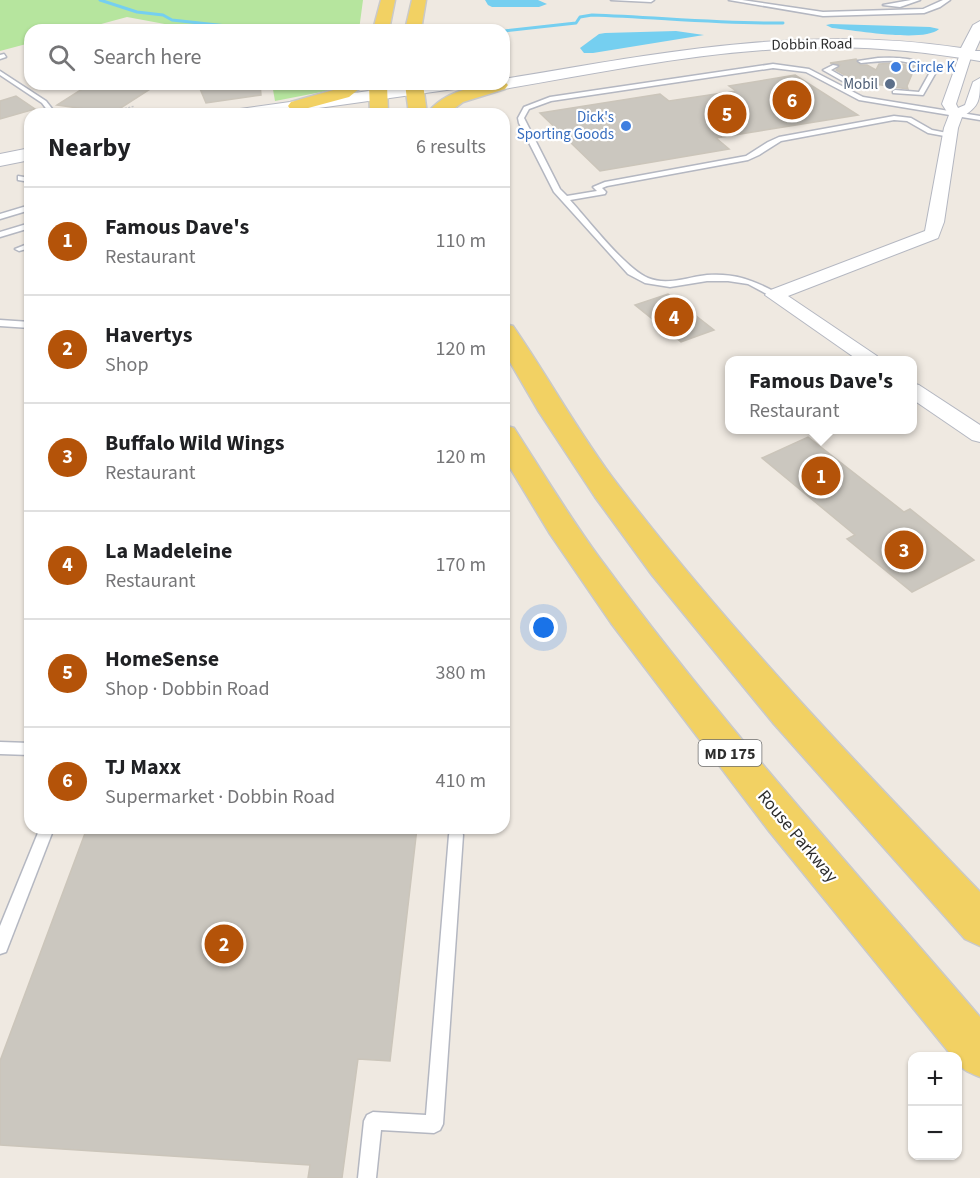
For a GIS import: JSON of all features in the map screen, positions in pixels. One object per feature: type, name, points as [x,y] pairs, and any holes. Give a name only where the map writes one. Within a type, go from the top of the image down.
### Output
[{"type":"main road","points":[[382,24],[388,0]]},
{"type":"main road","points":[[414,24],[419,0]]},
{"type":"main road","points":[[425,24],[427,0]]},
{"type":"main road","points":[[308,108],[347,90]]},
{"type":"main road","points":[[441,108],[457,98],[483,90]]},
{"type":"main road","points":[[510,341],[565,430],[628,518],[695,604],[760,682],[980,924]]},
{"type":"main road","name":"Rouse Parkway","points":[[510,444],[570,540],[648,649],[773,806],[980,1053]]},
{"type":"street","points":[[956,115],[949,104],[973,55],[980,25]]},
{"type":"street","name":"Dobbin Road","points":[[510,75],[577,65],[748,46],[808,43],[876,45],[973,55]]},
{"type":"street","name":"Dobbin Road","points":[[510,83],[645,59]]},
{"type":"street","points":[[774,295],[932,234],[950,135],[956,115],[971,107],[980,82]]},
{"type":"street","name":"Dobbin Road","points":[[416,97],[436,90]]},
{"type":"street","name":"Dobbin Road","points":[[317,108],[462,90]]},
{"type":"street","points":[[0,160],[24,155]]},
{"type":"street","points":[[774,295],[864,356]]},
{"type":"street","points":[[917,392],[980,435]]},
{"type":"lane","points":[[614,0],[651,0]]},
{"type":"lane","points":[[732,0],[831,14],[908,12],[932,9],[947,0]]},
{"type":"lane","points":[[798,0],[806,9]]},
{"type":"lane","points":[[895,0],[908,12]]},
{"type":"lane","points":[[846,6],[900,5],[917,0]]},
{"type":"lane","points":[[806,9],[825,6]]},
{"type":"lane","points":[[861,61],[884,59],[912,63],[925,67],[932,74],[921,94],[898,86],[890,105]]},
{"type":"lane","points":[[774,295],[750,282],[728,278],[707,278],[670,284],[638,277],[631,272],[557,190],[522,123],[522,113],[532,104],[550,99],[773,66],[807,70],[861,99],[980,118]]},
{"type":"lane","points":[[836,66],[826,70],[857,83],[839,88]]},
{"type":"lane","points":[[1,73],[24,89]]},
{"type":"lane","points":[[26,90],[44,102],[48,108]]},
{"type":"lane","points":[[565,199],[602,192],[597,187],[604,184],[748,158],[758,154],[769,142],[779,139],[894,118],[909,119],[930,132],[950,135]]},
{"type":"lane","points":[[0,217],[24,209]]},
{"type":"lane","points":[[0,235],[24,227]]},
{"type":"lane","points":[[19,249],[24,247]]},
{"type":"lane","points":[[0,323],[24,325]]},
{"type":"lane","points":[[0,748],[24,749]]},
{"type":"lane","points":[[1,942],[45,834]]},
{"type":"lane","points":[[367,1178],[373,1121],[434,1124],[456,835]]},
{"type":"path","points":[[127,108],[135,106]]},
{"type":"green space","points":[[0,0],[363,0],[360,24],[165,24],[127,17],[101,24],[24,24],[24,45],[0,51]]},
{"type":"green space","points":[[273,90],[332,90],[275,101]]},
{"type":"water","points":[[485,0],[538,0],[547,4],[539,7],[492,7]]},
{"type":"water","points":[[826,25],[939,29],[931,33],[904,35],[832,28]]},
{"type":"water","points":[[676,31],[704,35],[593,53],[584,53],[580,48],[599,34]]},
{"type":"building","points":[[856,59],[860,65],[867,65],[876,70],[879,64],[896,63],[915,67],[907,86],[908,89],[855,81],[836,70],[840,65],[830,63]]},
{"type":"building","points":[[795,75],[858,115],[716,138],[729,149],[600,171],[540,113],[660,94],[669,101],[736,91],[729,86]]},
{"type":"building","points":[[81,90],[149,90],[121,108],[78,108],[57,105]]},
{"type":"building","points":[[201,90],[261,90],[261,95],[206,103]]},
{"type":"building","points":[[16,96],[34,108],[24,108],[24,112],[0,119],[0,101]]},
{"type":"building","points":[[668,294],[714,330],[681,342],[635,305]]},
{"type":"building","points":[[808,437],[904,512],[910,509],[974,560],[912,592],[847,539],[855,535],[762,458]]},
{"type":"building","points":[[85,834],[416,834],[390,1061],[358,1059],[342,1178],[308,1178],[310,1165],[0,1145],[0,1061]]},
{"type":"waterway","points":[[100,0],[137,12],[163,15],[172,20],[209,24]]},
{"type":"waterway","points":[[510,30],[576,23],[580,17],[592,15],[783,23]]},
{"type":"place","name":"Circle K","points":[[896,67]]},
{"type":"place","name":"Mobil","points":[[890,84]]},
{"type":"place","name":"TJ Maxx","points":[[792,100]]},
{"type":"place","name":"HomeSense","points":[[727,114]]},
{"type":"place","name":"Dick's Sporting Goods","points":[[626,126]]},
{"type":"place","name":"La Madeleine","points":[[674,317]]},
{"type":"place","name":"Famous Dave's","points":[[821,476]]},
{"type":"place","name":"Buffalo Wild Wings","points":[[904,550]]},
{"type":"place","name":"Havertys","points":[[224,944]]}]
